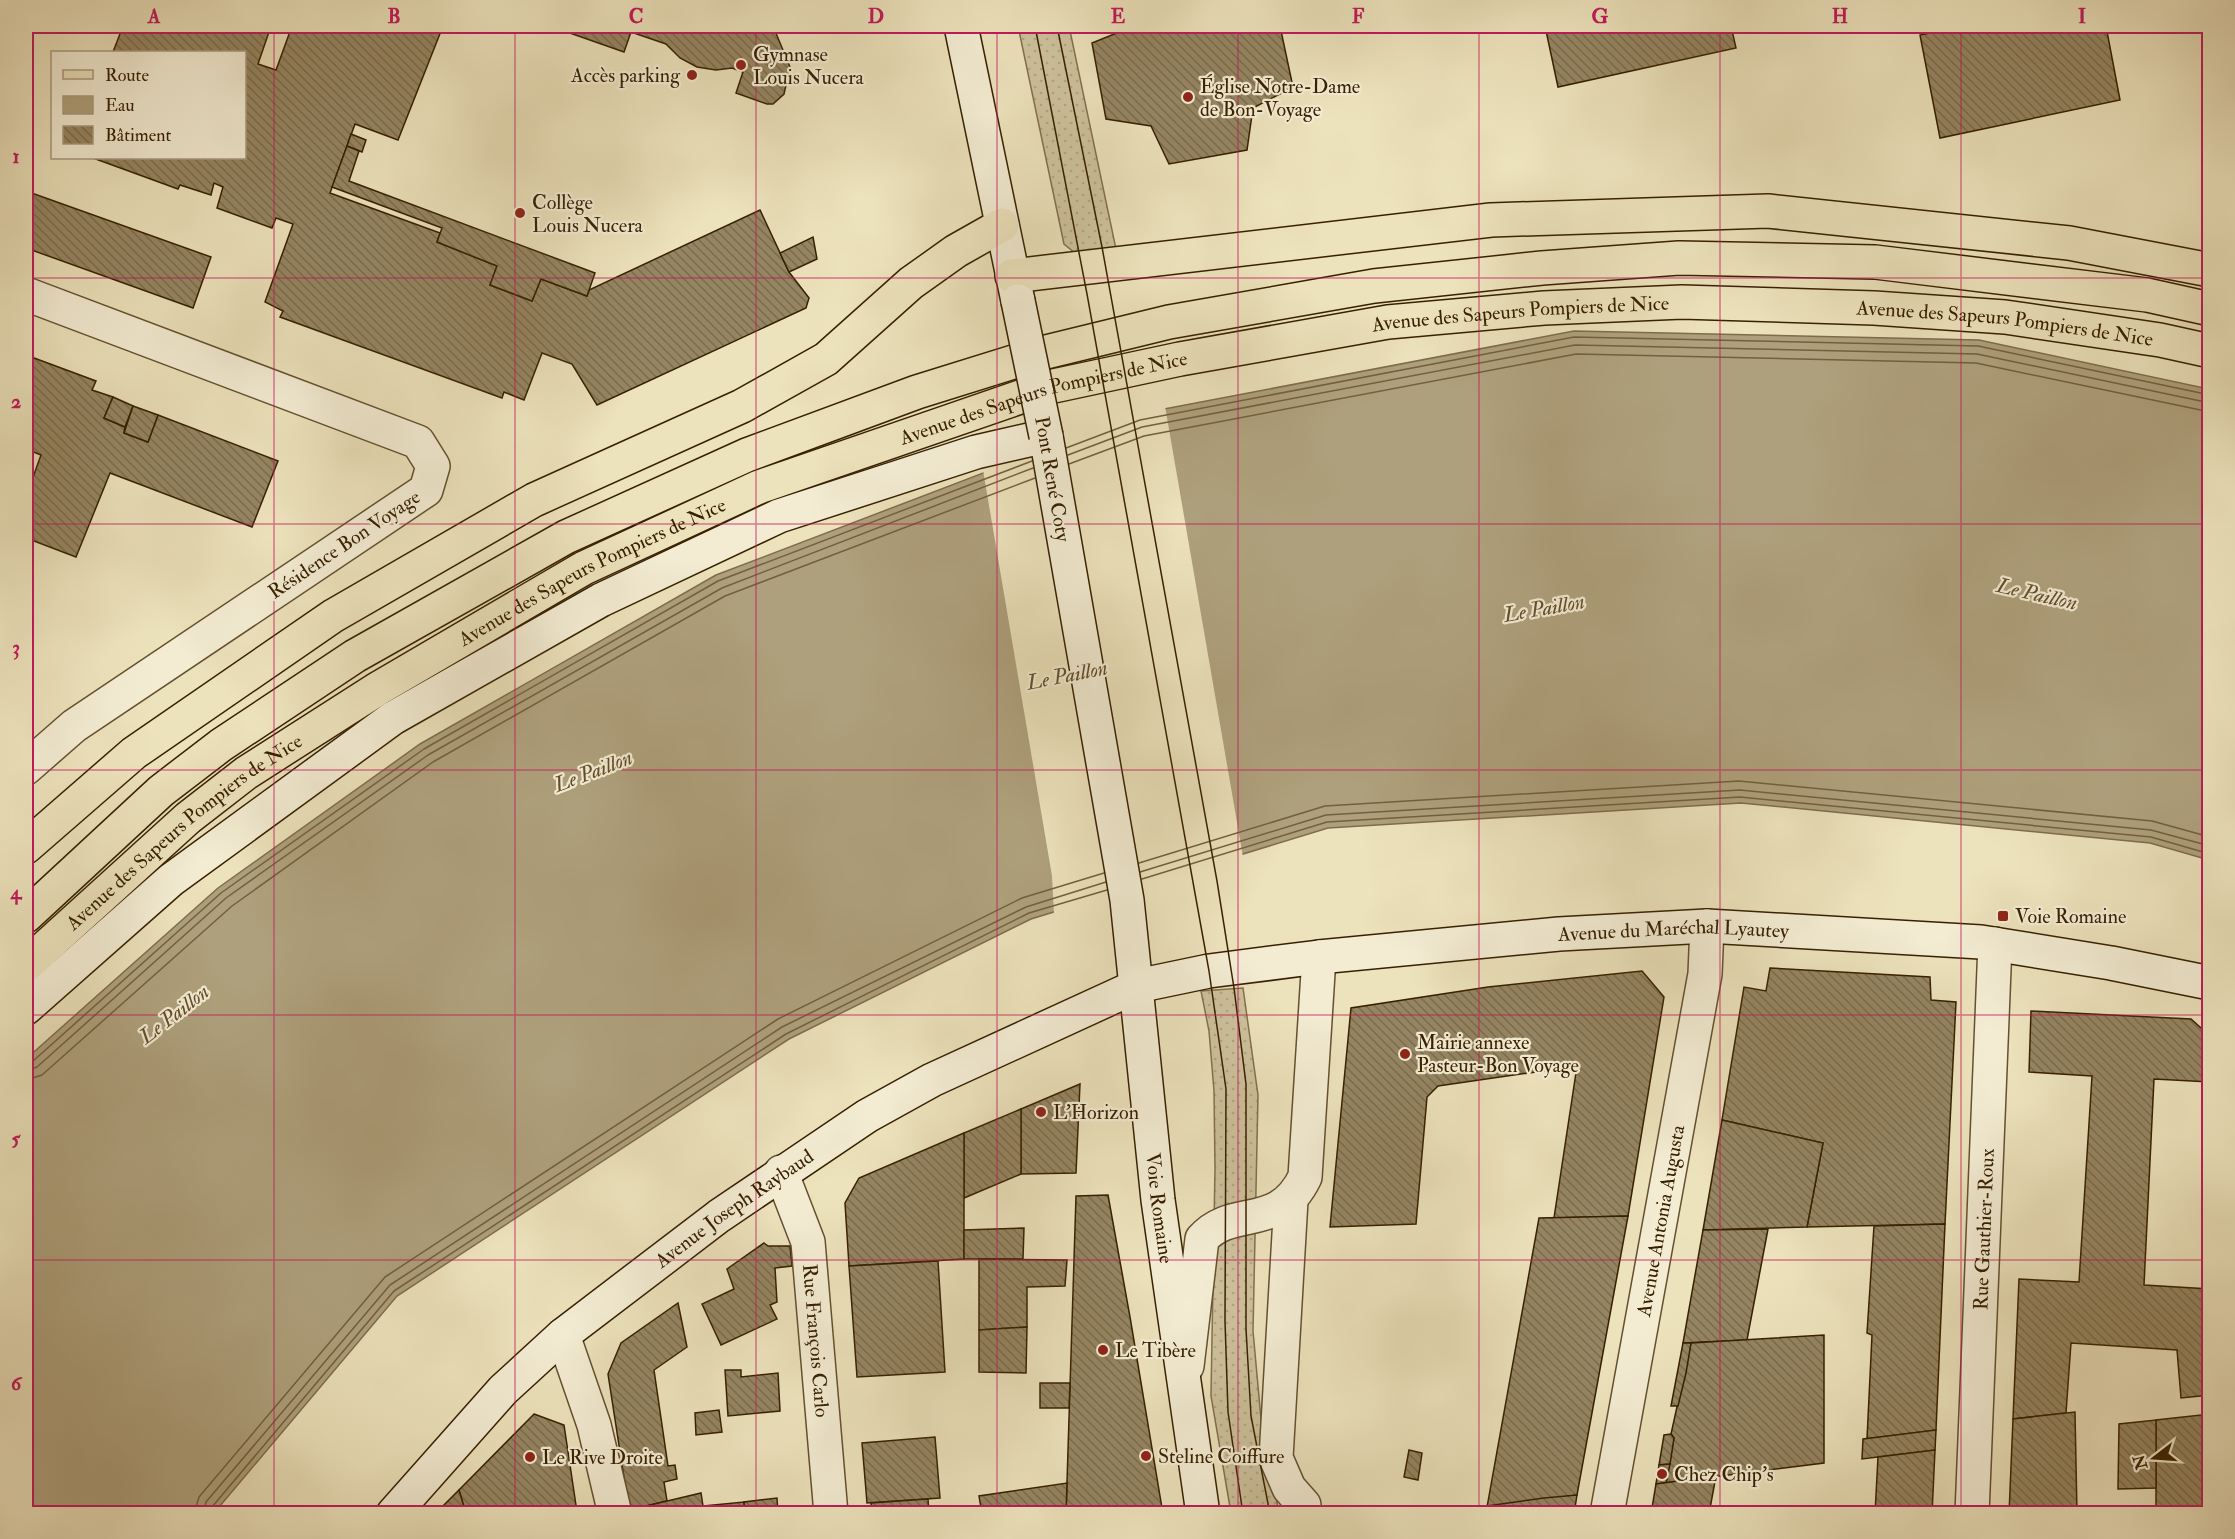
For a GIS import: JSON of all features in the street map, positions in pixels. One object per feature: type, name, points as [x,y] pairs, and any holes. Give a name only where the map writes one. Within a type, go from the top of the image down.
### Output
[{"type":"main road","name":"Pont René Coty","points":[[961,26],[1046,436],[1127,900]]},
{"type":"main road","points":[[1015,289],[1491,220],[1768,212],[2070,243],[2210,270]]},
{"type":"main road","points":[[26,847],[134,753],[333,616],[524,506],[742,406],[826,359],[911,283],[956,251],[1002,225]]},
{"type":"main road","name":"Avenue des Sapeurs Pompiers de Nice","points":[[26,916],[161,791],[221,745],[355,656],[566,537],[747,455],[917,392],[1042,353],[1169,322],[1374,286],[1542,267],[1679,258],[1875,262],[2147,295],[2210,309]]},
{"type":"main road","name":"Résidence Bon Voyage","points":[[26,294],[418,442],[433,466],[426,490],[74,726],[26,768]]},
{"type":"main road","name":"Avenue des Sapeurs Pompiers de Nice","points":[[26,965],[48,942],[188,818],[246,773],[379,688],[584,568],[759,487],[1049,387],[1180,359],[1388,322],[1544,308],[1682,302],[1874,308],[2005,317],[2160,340],[2210,351]]},
{"type":"main road","points":[[26,1008],[171,880],[393,718],[601,600],[779,516],[976,453],[1046,436]]},
{"type":"main road","name":"Voie Romaine","points":[[1127,900],[1158,1200],[1203,1514]]},
{"type":"main road","name":"Avenue du Maréchal Lyautey","points":[[1137,986],[1209,971],[1319,957],[1559,934],[1707,926],[1995,944],[2111,963],[2210,983]]},
{"type":"main road","name":"Avenue Antonia Augusta","points":[[1607,1514],[1704,974],[1707,926]]},
{"type":"main road","name":"Rue Gauthier-Roux","points":[[1972,1514],[1995,944]]},
{"type":"main road","points":[[1185,1380],[1202,1239],[1209,1231],[1226,1224],[1280,1208],[1291,1200],[1305,1177],[1319,957]]},
{"type":"main road","name":"Avenue Joseph Raybaud","points":[[393,1514],[503,1390],[563,1335],[781,1172],[867,1116],[933,1080],[1137,986]]},
{"type":"main road","name":"Rue François Carlo","points":[[781,1172],[808,1242],[831,1514]]},
{"type":"main road","points":[[1291,1200],[1276,1458],[1289,1488],[1304,1505]]},
{"type":"main road","points":[[563,1335],[594,1425],[615,1514]]},
{"type":"shaded area","points":[[1018,26],[1069,26],[1116,249],[1075,253],[1064,244]]},
{"type":"shaded area","points":[[1243,988],[1258,1095],[1253,1331],[1261,1419],[1279,1513],[1231,1513],[1211,1396],[1214,1091],[1209,1031],[1201,991]]},
{"type":"water","name":"Le Paillon","points":[[1574,331],[1979,340],[2209,389],[2209,860],[2150,843],[1741,803],[1328,828],[1031,919],[789,1039],[397,1296],[214,1513],[26,1513],[26,1059],[218,888],[420,744],[716,575],[1138,414]]},
{"type":"pier","points":[[1165,406],[1243,857],[1054,915],[1052,876],[983,470],[1137,411]]},
{"type":"building","points":[[123,26],[271,26],[258,64],[276,70],[292,26],[443,26],[398,140],[355,124],[330,193],[440,233],[437,242],[497,266],[490,285],[532,301],[541,279],[587,296],[589,290],[760,210],[789,272],[809,298],[806,308],[597,405],[572,364],[542,353],[524,400],[504,392],[502,398],[280,317],[283,311],[265,302],[293,224],[276,218],[272,228],[217,208],[223,187],[214,183],[211,195],[180,185],[178,189],[96,159],[246,159],[246,51],[113,51]]},
{"type":"building","name":"Gymnase Louis Nucera","points":[[550,26],[753,26],[759,28],[773,26],[790,67],[784,94],[773,104],[767,104],[736,93],[743,72],[732,68],[716,70],[697,67],[680,58],[666,44],[631,32],[624,52]]},
{"type":"building","name":"Église Notre-Dame de Bon-Voyage","points":[[1134,26],[1280,26],[1293,87],[1253,108],[1247,150],[1169,164],[1151,126],[1106,119],[1092,43]]},
{"type":"building","points":[[1545,26],[1731,26],[1736,48],[1558,87]]},
{"type":"building","points":[[1964,26],[2106,26],[2120,100],[1940,138],[1920,35]]},
{"type":"building","points":[[351,134],[366,140],[362,152],[347,146]]},
{"type":"building","points":[[347,146],[359,151],[349,181],[595,273],[587,296],[541,279],[532,301],[490,285],[497,266],[437,242],[442,228],[332,187]]},
{"type":"building","points":[[26,191],[211,257],[193,308],[26,248]]},
{"type":"building","points":[[813,237],[817,259],[789,272],[780,253]]},
{"type":"building","points":[[26,355],[96,381],[92,390],[113,397],[104,418],[125,427],[124,433],[148,442],[158,415],[278,461],[252,527],[110,473],[76,557],[26,538],[26,497],[41,455],[26,449]]},
{"type":"building","points":[[113,397],[133,406],[125,427],[104,418]]},
{"type":"building","points":[[133,406],[158,415],[148,442],[124,433]]},
{"type":"building","points":[[1770,968],[1930,977],[1931,1000],[1956,1002],[1945,1224],[1807,1227],[1823,1143],[1722,1120],[1744,987],[1766,991]]},
{"type":"building","points":[[1642,971],[1664,997],[1628,1216],[1554,1218],[1577,1066],[1438,1086],[1427,1097],[1416,1224],[1330,1227],[1351,1008],[1488,987]]},
{"type":"building","points":[[2031,1011],[2191,1019],[2210,1036],[2210,1082],[2154,1079],[2144,1285],[2210,1289],[2210,1395],[2181,1398],[2177,1350],[2071,1343],[2066,1413],[2013,1419],[2019,1279],[2079,1282],[2092,1076],[2029,1072]]},
{"type":"building","points":[[1080,1084],[1076,1173],[1021,1174],[1021,1109]]},
{"type":"building","points":[[1021,1109],[1021,1174],[964,1198],[964,1133]]},
{"type":"building","points":[[1722,1120],[1823,1143],[1807,1227],[1703,1230]]},
{"type":"building","points":[[964,1133],[964,1259],[849,1266],[845,1203],[859,1178]]},
{"type":"building","name":"Le Tibère","points":[[1108,1195],[1163,1514],[1066,1514],[1076,1196]]},
{"type":"building","points":[[1628,1216],[1577,1495],[1487,1507],[1539,1218]]},
{"type":"building","points":[[1945,1224],[1936,1430],[1867,1439],[1872,1335],[1867,1333],[1874,1226]]},
{"type":"building","points":[[1024,1228],[1023,1259],[964,1259],[964,1230]]},
{"type":"building","points":[[1768,1229],[1747,1340],[1683,1343],[1703,1230]]},
{"type":"building","points":[[764,1243],[768,1246],[790,1246],[792,1266],[775,1268],[777,1302],[770,1305],[777,1319],[721,1345],[702,1304],[734,1289],[727,1269]]},
{"type":"building","points":[[979,1259],[1067,1260],[1065,1286],[1027,1287],[1027,1327],[979,1330]]},
{"type":"building","points":[[938,1261],[945,1372],[857,1377],[849,1266]]},
{"type":"building","points":[[678,1303],[687,1347],[654,1370],[668,1466],[675,1465],[677,1479],[664,1482],[667,1501],[629,1510],[608,1374],[621,1343]]},
{"type":"building","points":[[1027,1327],[1026,1373],[979,1372],[979,1330]]},
{"type":"building","points":[[1824,1335],[1824,1463],[1666,1483],[1674,1438],[1671,1434],[1691,1343]]},
{"type":"building","points":[[1683,1343],[1691,1343],[1686,1373],[1678,1406],[1671,1406]]},
{"type":"building","points":[[725,1370],[741,1370],[741,1377],[778,1373],[780,1411],[728,1416]]},
{"type":"building","points":[[1040,1383],[1070,1383],[1069,1408],[1040,1408]]},
{"type":"building","points":[[719,1410],[722,1432],[696,1435],[695,1413]]},
{"type":"building","points":[[2075,1412],[2077,1514],[2009,1514],[2013,1419]]},
{"type":"building","name":"Le Rive Droite","points":[[534,1414],[564,1425],[577,1512],[466,1514],[459,1490]]},
{"type":"building","points":[[2210,1414],[2210,1514],[2156,1514],[2156,1420]]},
{"type":"building","points":[[2156,1420],[2156,1488],[2118,1489],[2119,1424]]},
{"type":"building","points":[[1936,1430],[1935,1450],[1862,1459],[1863,1439]]},
{"type":"building","points":[[1671,1434],[1674,1438],[1670,1464],[1659,1465],[1664,1435]]},
{"type":"building","points":[[935,1437],[940,1498],[867,1503],[862,1443]]},
{"type":"building","points":[[1409,1450],[1422,1453],[1418,1480],[1404,1477]]},
{"type":"building","points":[[1935,1450],[1932,1514],[1875,1514],[1878,1457]]},
{"type":"building","points":[[1670,1464],[1666,1483],[1656,1484],[1659,1465]]},
{"type":"building","points":[[1716,1476],[1709,1514],[1651,1514],[1656,1484]]},
{"type":"building","points":[[1067,1483],[1066,1514],[982,1514],[979,1496]]},
{"type":"building","points":[[459,1490],[466,1514],[435,1514]]},
{"type":"building","points":[[701,1493],[703,1506],[744,1502],[745,1514],[647,1514],[646,1506]]},
{"type":"building","points":[[1577,1495],[1574,1514],[1430,1514],[1544,1498]]},
{"type":"building","points":[[777,1498],[778,1514],[745,1514],[744,1502]]},
{"type":"building","points":[[928,1499],[929,1514],[872,1514],[871,1503]]},
{"type":"tram line","points":[[1035,26],[1087,294],[1209,971],[1226,1089],[1225,1321],[1228,1412],[1243,1514]]},
{"type":"tram line","points":[[1057,26],[1102,247],[1217,881],[1234,988],[1246,1084],[1246,1329],[1251,1416],[1270,1514]]},
{"type":"place","name":"Gymnase Louis Nucera","points":[[741,65]]},
{"type":"place","name":"Accès parking","points":[[692,75]]},
{"type":"place","name":"Église Notre-Dame de Bon-Voyage","points":[[1188,97]]},
{"type":"place","name":"Collège Louis Nucera","points":[[520,213]]},
{"type":"place","name":"Voie Romaine","points":[[2003,916]]},
{"type":"place","name":"Mairie annexe Pasteur-Bon Voyage","points":[[1405,1054]]},
{"type":"place","name":"L'Horizon","points":[[1041,1112]]},
{"type":"place","name":"Le Tibère","points":[[1103,1350]]},
{"type":"place","name":"Steline Coiffure","points":[[1146,1456]]},
{"type":"place","name":"Le Rive Droite","points":[[530,1457]]},
{"type":"place","name":"Chez Chip's","points":[[1662,1474]]}]
